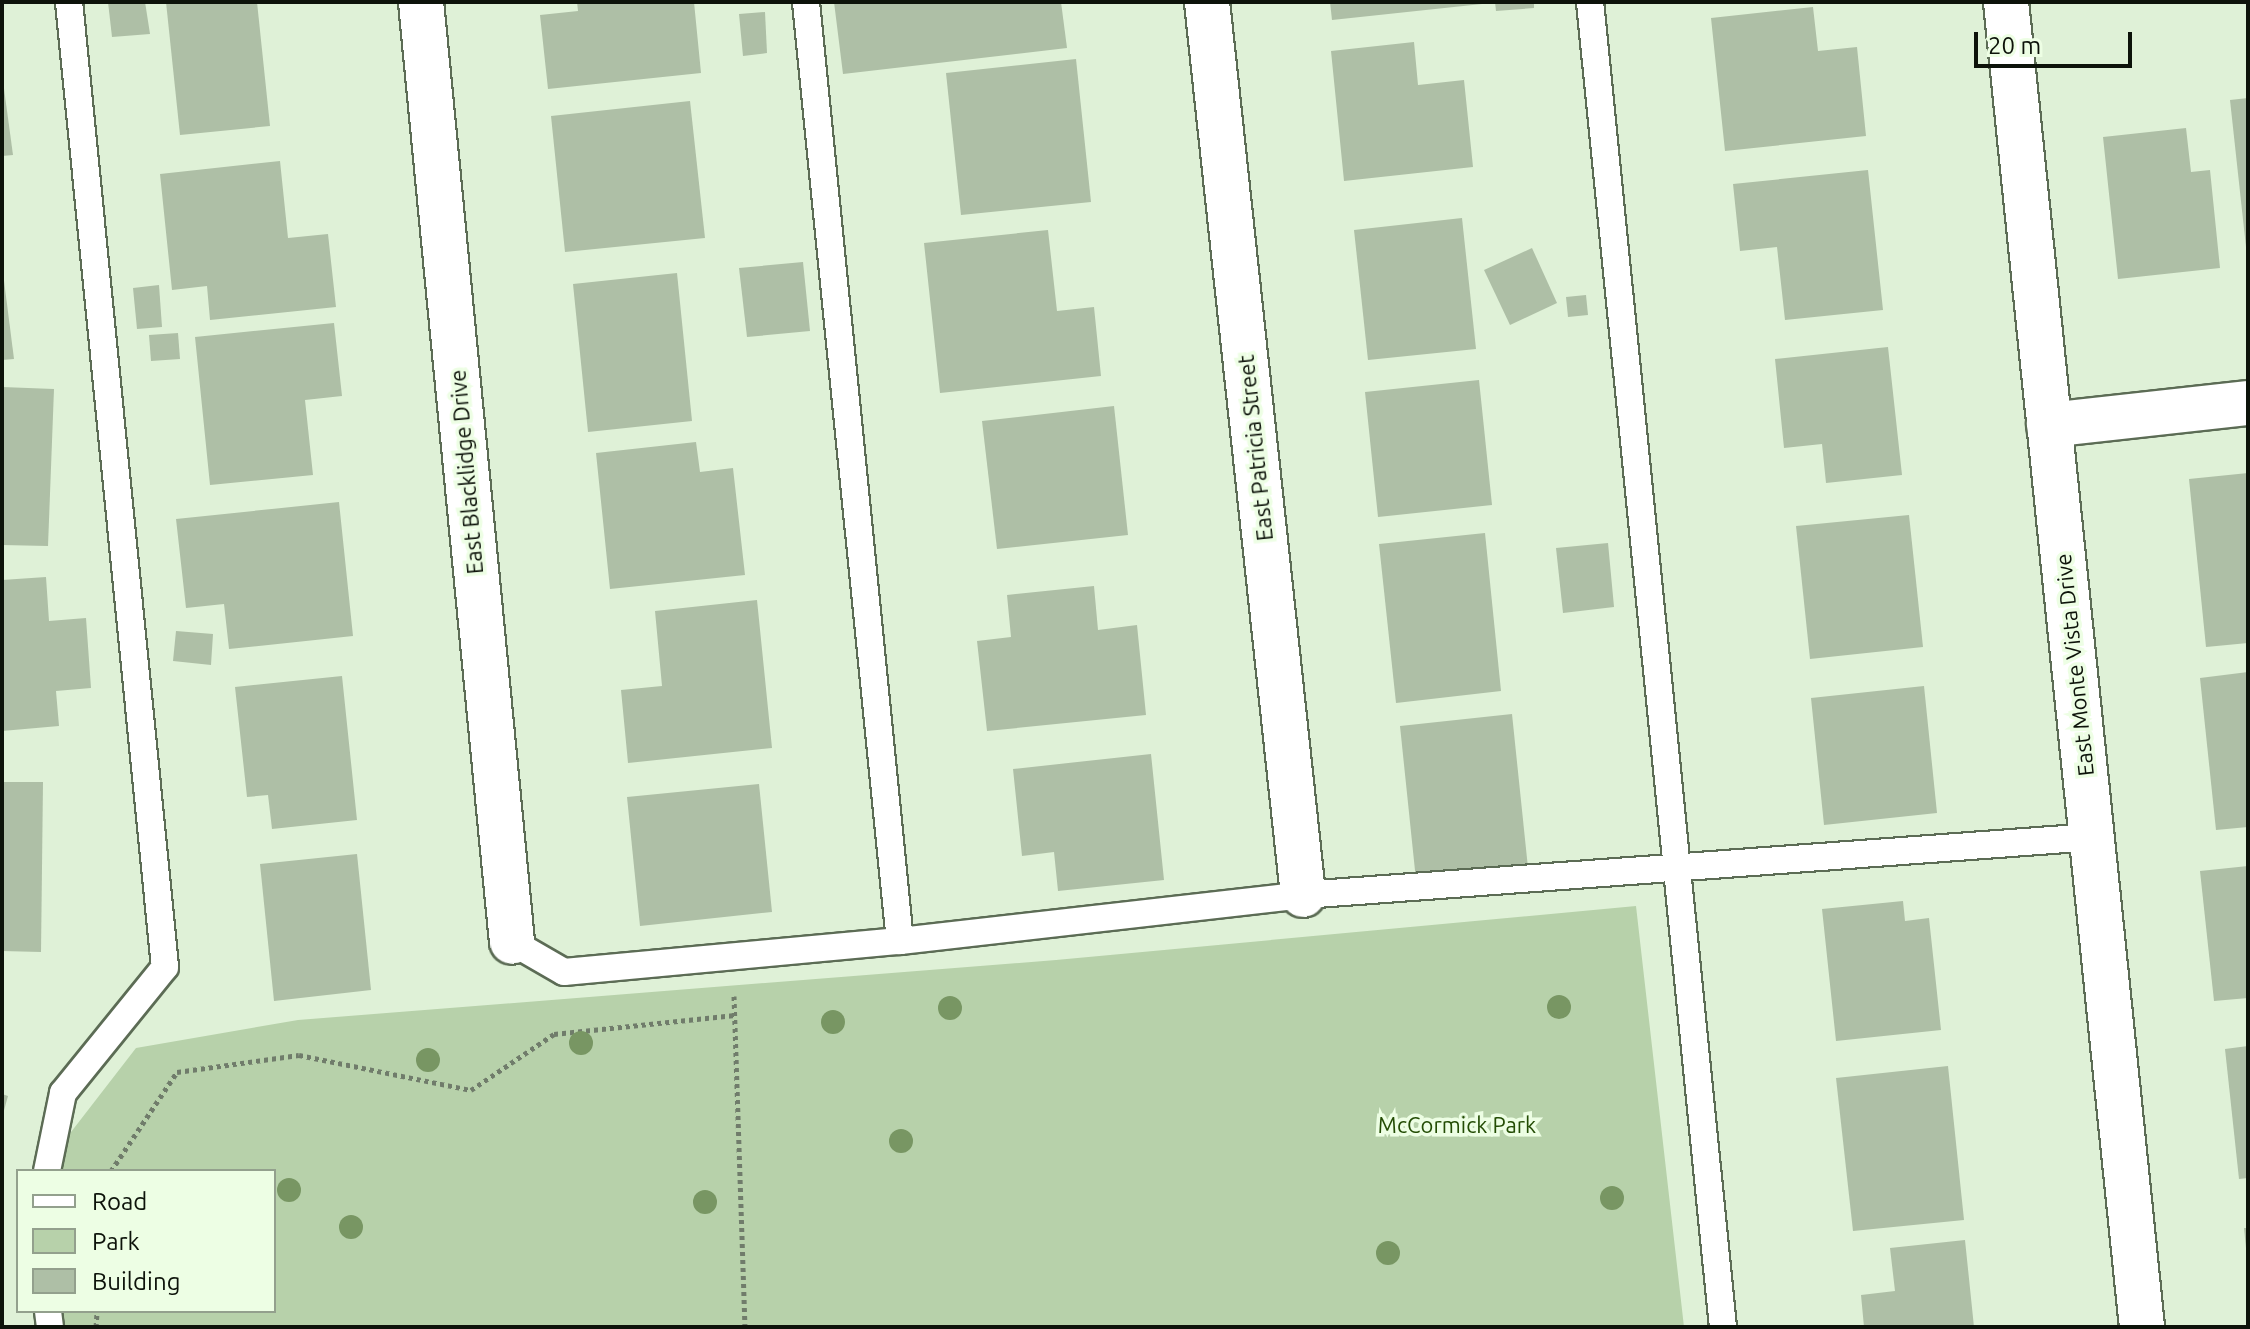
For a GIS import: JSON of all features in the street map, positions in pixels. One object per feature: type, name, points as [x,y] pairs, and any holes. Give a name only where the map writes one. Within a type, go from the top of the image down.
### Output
[{"type":"street","name":"East Blacklidge Drive","points":[[421,2],[512,942]]},
{"type":"street","name":"East Patricia Street","points":[[1207,2],[1303,895]]},
{"type":"street","name":"East Monte Vista Drive","points":[[2006,2],[2142,1327]]},
{"type":"street","points":[[2049,425],[2248,403]]},
{"type":"lane","points":[[47,1169],[63,1093],[165,967],[69,2]]},
{"type":"lane","points":[[806,2],[900,941]]},
{"type":"lane","points":[[1590,2],[1723,1327]]},
{"type":"lane","points":[[512,942],[564,972],[900,941],[1303,895],[2092,837]]},
{"type":"path","points":[[733,957],[745,1327]]},
{"type":"path","points":[[112,1169],[177,1072],[299,1055],[471,1090],[554,1034],[735,1015]]},
{"type":"green space","name":"McCormick Park","points":[[1636,906],[1684,1327],[63,1327],[61,1313],[276,1313],[276,1169],[61,1169],[61,1145],[136,1048],[298,1020],[1056,960]]},
{"type":"building","points":[[108,2],[145,2],[150,34],[112,37]]},
{"type":"building","points":[[166,2],[257,2],[270,126],[180,135]]},
{"type":"building","points":[[577,2],[694,2],[701,73],[548,89],[540,15],[578,11]]},
{"type":"building","points":[[834,2],[1061,2],[1067,48],[843,74]]},
{"type":"building","points":[[1330,2],[1482,2],[1482,4],[1332,20]]},
{"type":"building","points":[[1495,2],[1534,2],[1534,8],[1496,11]]},
{"type":"building","points":[[1813,7],[1818,51],[1857,47],[1866,136],[1725,151],[1711,18]]},
{"type":"building","points":[[765,12],[767,53],[743,56],[739,14]]},
{"type":"building","points":[[1414,42],[1418,85],[1464,80],[1473,167],[1344,181],[1331,51]]},
{"type":"building","points":[[1076,59],[1091,202],[961,215],[946,73]]},
{"type":"building","points":[[2,74],[13,155],[2,156]]},
{"type":"building","points":[[2248,98],[2248,247],[2246,247],[2230,100]]},
{"type":"building","points":[[690,101],[705,238],[565,252],[551,116]]},
{"type":"building","points":[[2186,128],[2191,172],[2210,170],[2220,268],[2118,279],[2103,137]]},
{"type":"building","points":[[280,161],[288,238],[328,234],[336,307],[210,320],[207,286],[172,290],[160,174]]},
{"type":"building","points":[[1868,170],[1883,310],[1785,320],[1777,247],[1740,251],[1733,184]]},
{"type":"building","points":[[1462,218],[1476,349],[1368,360],[1354,230]]},
{"type":"building","points":[[1048,230],[1057,311],[1094,307],[1101,376],[940,393],[924,243]]},
{"type":"building","points":[[1532,248],[1557,303],[1510,325],[1484,270]]},
{"type":"building","points":[[803,262],[810,331],[747,337],[739,268]]},
{"type":"building","points":[[2,265],[14,359],[2,360]]},
{"type":"building","points":[[677,273],[692,421],[588,432],[573,284]]},
{"type":"building","points":[[159,285],[162,327],[137,329],[133,288]]},
{"type":"building","points":[[1586,295],[1588,315],[1568,317],[1566,297]]},
{"type":"building","points":[[334,323],[342,396],[305,400],[313,475],[210,485],[195,337]]},
{"type":"building","points":[[178,333],[180,359],[151,361],[149,335]]},
{"type":"building","points":[[1888,347],[1902,475],[1826,483],[1822,444],[1784,448],[1775,359]]},
{"type":"building","points":[[1479,380],[1492,505],[1378,517],[1365,392]]},
{"type":"building","points":[[2,387],[54,389],[48,546],[2,545]]},
{"type":"building","points":[[1114,406],[1128,535],[997,549],[982,421]]},
{"type":"building","points":[[696,442],[700,472],[733,468],[745,575],[610,589],[596,453]]},
{"type":"building","points":[[2248,473],[2248,643],[2206,647],[2189,479]]},
{"type":"building","points":[[339,502],[353,636],[229,649],[224,604],[186,608],[176,519]]},
{"type":"building","points":[[1909,515],[1923,647],[1810,659],[1796,526]]},
{"type":"building","points":[[1485,533],[1501,691],[1396,703],[1379,544]]},
{"type":"building","points":[[1608,543],[1614,607],[1563,613],[1556,548]]},
{"type":"building","points":[[46,577],[49,621],[86,618],[91,688],[56,691],[59,726],[2,731],[2,580]]},
{"type":"building","points":[[1094,586],[1098,630],[1137,625],[1146,715],[987,731],[977,641],[1011,637],[1007,595]]},
{"type":"building","points":[[757,600],[772,748],[628,763],[621,690],[662,686],[655,611]]},
{"type":"building","points":[[176,631],[213,634],[211,665],[173,661]]},
{"type":"building","points":[[2248,672],[2248,827],[2216,830],[2200,678]]},
{"type":"building","points":[[342,676],[357,820],[272,829],[268,795],[247,797],[235,687]]},
{"type":"building","points":[[1924,686],[1937,813],[1824,825],[1811,698]]},
{"type":"building","points":[[1512,714],[1528,868],[1416,880],[1400,726]]},
{"type":"building","points":[[1151,754],[1164,880],[1058,891],[1054,852],[1022,856],[1013,769]]},
{"type":"building","points":[[2,782],[43,782],[41,952],[2,951]]},
{"type":"building","points":[[759,784],[772,912],[640,926],[627,797]]},
{"type":"building","points":[[357,854],[371,990],[274,1001],[260,864]]},
{"type":"building","points":[[2248,866],[2248,998],[2214,1001],[2200,871]]},
{"type":"building","points":[[1903,901],[1905,921],[1929,918],[1941,1030],[1836,1041],[1822,909]]},
{"type":"building","points":[[2248,1046],[2248,1178],[2239,1179],[2225,1049]]},
{"type":"building","points":[[1948,1066],[1964,1220],[1853,1231],[1836,1078]]},
{"type":"building","points":[[2,1094],[8,1096],[3,1114],[2,1114]]},
{"type":"building","points":[[2244,1228],[2248,1228],[2248,1248],[2246,1248]]},
{"type":"building","points":[[1965,1240],[1974,1327],[1864,1327],[1861,1295],[1895,1291],[1890,1248]]}]
